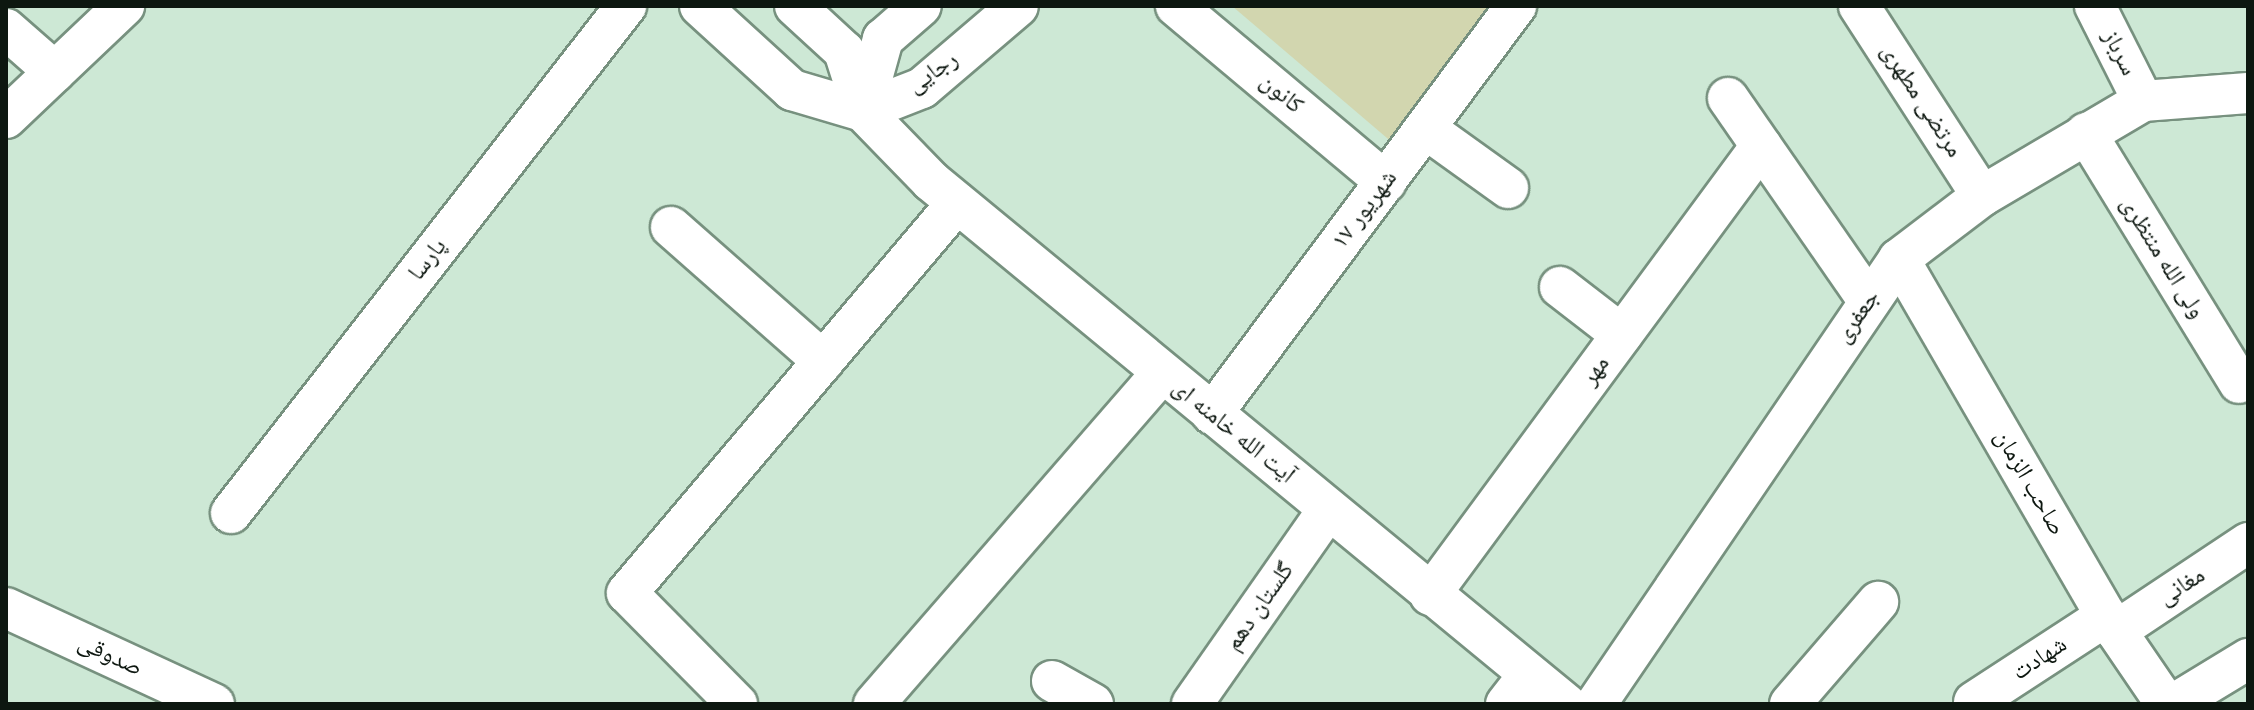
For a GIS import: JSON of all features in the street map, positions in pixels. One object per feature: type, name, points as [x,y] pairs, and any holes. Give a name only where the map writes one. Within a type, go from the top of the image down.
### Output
[{"type":"street","points":[[6,118],[124,6]]},
{"type":"street","name":"پارسا","points":[[231,513],[626,6]]},
{"type":"street","points":[[700,6],[792,90],[863,111]]},
{"type":"street","points":[[795,6],[844,51],[863,111]]},
{"type":"street","name":"رجایی","points":[[863,111],[883,39],[921,6]]},
{"type":"street","name":"رجایی","points":[[863,111],[922,88],[1018,6]]},
{"type":"street","name":"کانون","points":[[1176,6],[1386,182]]},
{"type":"street","name":"۱۷ شهریور","points":[[1212,414],[1516,6]]},
{"type":"street","name":"مرتضی مطهری","points":[[1859,6],[1982,196]]},
{"type":"street","name":"سرباز","points":[[2095,6],[2143,101]]},
{"type":"street","points":[[6,29],[55,72]]},
{"type":"street","points":[[1728,98],[1868,300]]},
{"type":"street","name":"جعفری","points":[[1596,704],[1868,300],[1899,259],[1982,196],[2143,101],[2246,98]]},
{"type":"street","name":"آیت الله خامنه ای","points":[[863,111],[957,203],[1430,595],[1518,690],[1566,704]]},
{"type":"street","points":[[1426,129],[1508,188]]},
{"type":"street","name":"ولی الله منتظری","points":[[2086,133],[2239,383]]},
{"type":"street","name":"مهر","points":[[1430,595],[1761,146]]},
{"type":"street","points":[[737,704],[627,593],[957,203]]},
{"type":"street","points":[[671,227],[823,361]]},
{"type":"street","name":"صاحب الزمان","points":[[1899,259],[2111,623],[2166,704]]},
{"type":"street","points":[[1560,287],[1622,335]]},
{"type":"street","points":[[874,704],[1161,374]]},
{"type":"street","name":"گلستان دهم","points":[[1192,704],[1328,510]]},
{"type":"street","name":"مغانی","points":[[2111,623],[2248,543]]},
{"type":"street","points":[[1790,704],[1878,602]]},
{"type":"street","name":"صدوقی","points":[[6,608],[214,704]]},
{"type":"street","name":"شهادت","points":[[1974,702],[2111,623]]},
{"type":"street","points":[[2174,704],[2248,659]]},
{"type":"street","points":[[1052,681],[1093,704]]},
{"type":"green space","points":[[1232,6],[1491,6],[1394,144]]}]
